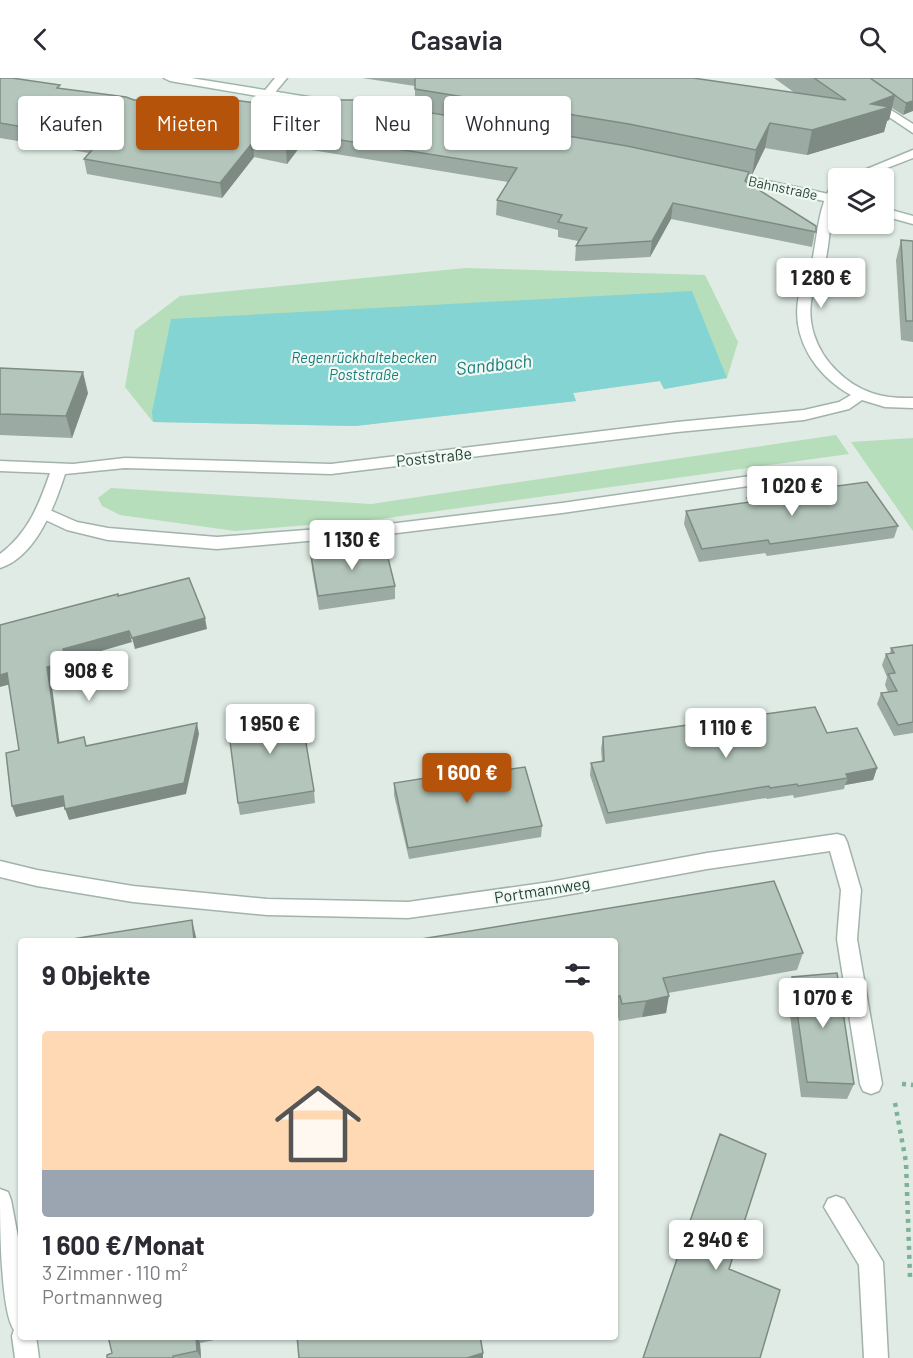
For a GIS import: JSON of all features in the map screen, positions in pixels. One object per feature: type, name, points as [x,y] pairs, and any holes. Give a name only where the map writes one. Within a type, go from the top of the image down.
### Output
[{"type":"street","points":[[170,78],[280,96]]},
{"type":"street","points":[[268,94],[281,78]]},
{"type":"street","points":[[858,92],[913,129]]},
{"type":"street","points":[[877,168],[913,154]]},
{"type":"street","name":"Bahnstraße","points":[[719,174],[828,198]]},
{"type":"street","points":[[894,215],[913,220]]},
{"type":"street","points":[[828,223],[818,264],[805,297],[805,333],[821,365],[843,386],[882,402],[913,403]]},
{"type":"street","name":"Poststraße","points":[[0,466],[66,469],[125,463],[331,469],[677,427],[804,415],[844,406],[862,393]]},
{"type":"street","points":[[0,562],[29,537],[45,513],[66,469]]},
{"type":"street","points":[[45,513],[73,526],[108,534],[217,543],[397,528],[562,508],[806,473]]},
{"type":"street","name":"Portmannweg","points":[[0,868],[37,878],[156,896],[267,907],[408,910],[550,890],[707,861],[837,842],[851,890],[848,939],[871,1084]]},
{"type":"street","points":[[0,1200],[18,1304]]},
{"type":"street","points":[[836,1207],[871,1262],[876,1358]]},
{"type":"street","points":[[25,1340],[27,1358]]},
{"type":"path","points":[[900,1126],[906,1162],[910,1277]]},
{"type":"green space","name":"Regenrückhaltebecken Poststraße","points":[[466,268],[705,275],[738,342],[727,378],[664,389],[660,381],[573,393],[576,401],[355,426],[153,422],[125,387],[135,330],[180,296]]},
{"type":"green space","points":[[836,435],[849,454],[380,519],[235,531],[120,515],[102,506],[98,498],[111,488],[371,504]]},
{"type":"green space","points":[[913,438],[913,531],[851,442]]},
{"type":"water","name":"Regenrückhaltebecken Poststraße","points":[[692,291],[727,378],[664,389],[660,381],[573,393],[576,401],[355,426],[153,422],[152,412],[171,319]]},
{"type":"building","points":[[0,78],[60,85],[57,88],[118,96],[18,96],[18,126],[0,123]]},
{"type":"building","points":[[415,78],[693,78],[846,100],[814,78],[870,78],[895,95],[871,104],[890,107],[812,130],[770,123],[756,150],[571,115],[571,96],[458,96],[415,89]]},
{"type":"building","points":[[870,78],[913,78],[913,101],[906,103]]},
{"type":"building","points":[[124,97],[136,100],[136,150],[239,150],[239,101],[251,102],[251,144],[220,183],[84,159],[92,150],[124,150]]},
{"type":"building","points":[[341,100],[353,100],[353,142],[341,140]]},
{"type":"building","points":[[432,113],[444,115],[444,150],[571,150],[571,137],[627,146],[749,172],[745,181],[816,226],[816,232],[673,203],[652,241],[576,246],[587,228],[558,222],[562,215],[497,200],[517,168],[404,150],[432,150]]},
{"type":"building","points":[[901,240],[913,241],[913,321],[906,321]]},
{"type":"building","points":[[0,368],[83,372],[66,416],[0,414]]},
{"type":"building","points":[[867,482],[898,526],[770,544],[768,540],[702,549],[686,511],[750,502],[747,498]]},
{"type":"building","points":[[385,546],[395,586],[318,596],[311,556]]},
{"type":"building","points":[[189,578],[205,618],[132,638],[129,631],[63,649],[67,662],[47,667],[58,743],[84,737],[86,746],[197,723],[184,783],[65,809],[63,796],[12,806],[6,753],[19,750],[7,673],[0,675],[0,625]]},
{"type":"building","points":[[913,645],[913,722],[898,725],[881,693],[897,691],[888,674],[895,673],[886,654],[894,653],[891,648]]},
{"type":"building","points":[[300,707],[314,791],[238,803],[227,718]]},
{"type":"building","points":[[815,707],[827,733],[857,728],[877,768],[846,774],[848,778],[798,786],[797,784],[770,788],[769,786],[608,813],[591,763],[604,761],[603,737]]},
{"type":"building","points":[[495,756],[499,771],[525,767],[542,826],[408,848],[394,783],[458,773],[455,763]]},
{"type":"building","points":[[774,881],[803,953],[663,978],[669,996],[622,1004],[620,996],[618,996],[618,938],[427,938]]},
{"type":"building","points":[[192,920],[194,938],[79,938]]},
{"type":"building","points":[[837,973],[854,1084],[807,1082],[792,977]]},
{"type":"building","points":[[720,1134],[766,1154],[729,1269],[780,1290],[760,1358],[643,1358]]},
{"type":"building","points":[[109,1340],[196,1340],[197,1351],[173,1356],[173,1358],[107,1358],[107,1355],[112,1353]]},
{"type":"building","points":[[297,1340],[481,1340],[483,1353],[467,1358],[299,1358]]},
{"type":"water label","name":"Sandbach","points":[[494,365]]}]
